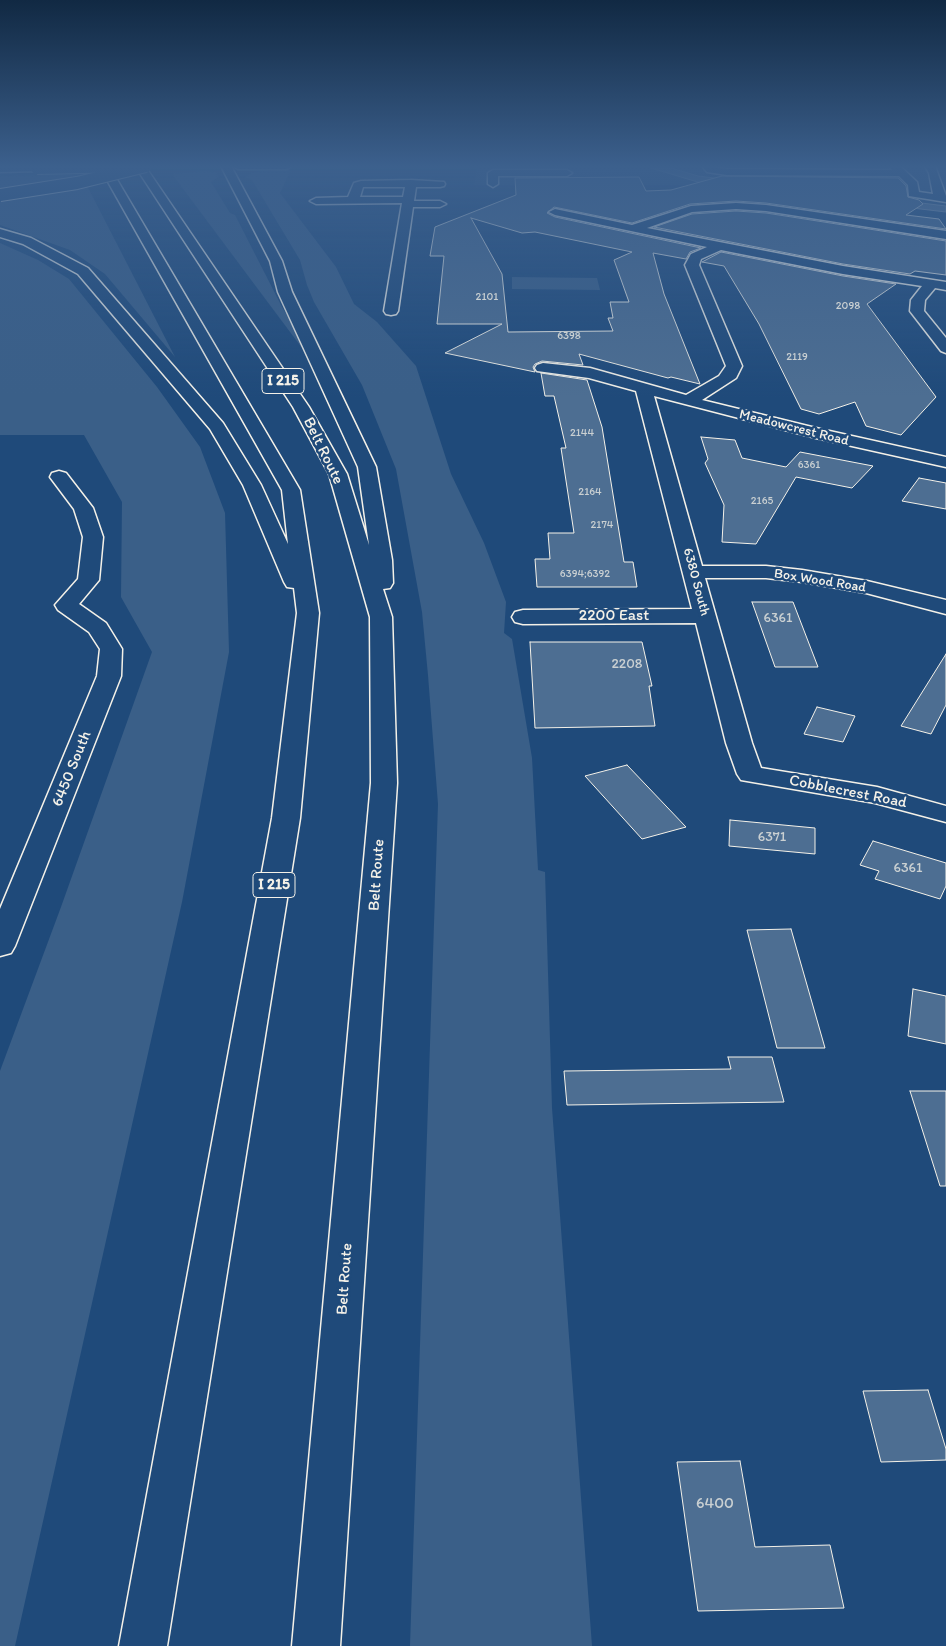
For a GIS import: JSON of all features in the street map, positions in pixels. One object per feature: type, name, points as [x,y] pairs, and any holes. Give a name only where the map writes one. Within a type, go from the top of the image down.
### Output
[{"type":"main road","points":[[29,243],[83,271],[216,427],[252,485],[308,613]]},
{"type":"main road","name":"I 215","points":[[143,1646],[286,818],[308,613],[291,490],[148,243]]},
{"type":"main road","name":"Belt Route","points":[[191,243],[301,407],[338,474],[381,617],[384,783],[316,1646]]},
{"type":"main road","points":[[266,243],[276,261],[285,292],[367,467],[382,560],[381,617]]},
{"type":"main road","points":[[391,312],[402,243]]},
{"type":"main road","points":[[702,243],[843,270],[946,286]]},
{"type":"main road","points":[[688,401],[725,379],[730,375],[734,366],[692,265],[696,257],[720,246]]},
{"type":"main road","points":[[931,284],[918,300],[917,311],[946,348]]},
{"type":"main road","name":"Meadowcrest Road","points":[[543,368],[581,371],[825,436],[946,462]]},
{"type":"main road","name":"6380 South","points":[[644,389],[739,743],[750,774]]},
{"type":"main road","name":"6450 South","points":[[0,946],[109,676],[111,649],[98,628],[66,605],[88,580],[94,537],[83,508],[59,477]]},
{"type":"main road","name":"Box Wood Road","points":[[693,572],[766,572],[802,576],[867,587],[946,607]]},
{"type":"main road","name":"2200 East","points":[[523,617],[705,616]]},
{"type":"main road","name":"Cobblecrest Road","points":[[750,774],[877,794],[946,814]]},
{"type":"shaded area","points":[[0,243],[38,260],[69,279],[157,387],[200,447],[225,513],[229,652],[182,902],[15,1646],[0,1646],[0,1071],[152,652],[121,597],[122,502],[84,435],[0,435]]},
{"type":"shaded area","points":[[50,243],[116,243],[175,357],[105,274],[70,250]]},
{"type":"shaded area","points":[[223,243],[249,243],[282,307],[308,351],[305,352]]},
{"type":"shaded area","points":[[290,243],[318,243],[336,267],[354,304],[377,322],[416,366],[451,474],[484,543],[506,602],[504,633],[512,639],[532,758],[538,870],[545,872],[552,1108],[592,1646],[410,1646],[438,804],[428,675],[422,612],[396,469],[362,385],[314,302],[300,260]]},
{"type":"shaded area","points":[[512,277],[597,278],[600,290],[512,289]]},
{"type":"building","points":[[432,243],[485,243],[502,274],[508,332],[613,331],[608,318],[613,318],[610,302],[629,302],[614,260],[632,252],[587,243],[677,243],[701,248],[690,252],[686,259],[653,253],[664,294],[700,384],[671,377],[668,378],[579,354],[583,365],[542,361],[533,367],[535,372],[445,353],[502,324],[437,324],[444,256],[430,256]]},
{"type":"building","points":[[735,243],[946,243],[946,275],[915,271],[910,274],[843,264]]},
{"type":"building","points":[[721,252],[843,276],[896,284],[867,304],[936,397],[901,435],[866,426],[855,402],[819,414],[801,409],[759,324],[724,266],[702,262]]},
{"type":"building","points":[[541,373],[587,380],[602,427],[624,562],[633,562],[637,587],[537,587],[535,559],[550,559],[548,533],[574,533],[561,448],[566,448],[554,396],[545,396]]},
{"type":"building","points":[[701,437],[735,440],[742,458],[786,467],[800,452],[873,466],[852,488],[796,477],[756,544],[722,542],[724,505],[705,463],[708,459]]},
{"type":"building","points":[[919,478],[946,483],[946,509],[902,501]]},
{"type":"building","points":[[752,602],[793,602],[818,667],[775,667]]},
{"type":"building","points":[[530,642],[642,642],[652,686],[649,686],[655,726],[535,728]]},
{"type":"building","points":[[946,654],[946,705],[931,734],[901,726]]},
{"type":"building","points":[[817,707],[855,716],[843,742],[804,734]]},
{"type":"building","points":[[627,765],[686,827],[642,839],[585,776]]},
{"type":"building","points":[[730,820],[815,828],[815,854],[729,846]]},
{"type":"building","points":[[873,841],[946,863],[946,886],[940,899],[875,879],[879,871],[860,865]]},
{"type":"building","points":[[791,929],[825,1048],[777,1048],[747,930]]},
{"type":"building","points":[[913,989],[946,996],[946,1044],[908,1036]]},
{"type":"building","points":[[728,1057],[772,1057],[784,1102],[567,1105],[564,1071],[731,1069]]},
{"type":"building","points":[[910,1091],[946,1091],[946,1186],[940,1186]]},
{"type":"building","points":[[928,1390],[946,1449],[946,1460],[881,1462],[863,1391]]},
{"type":"building","points":[[740,1461],[755,1547],[830,1545],[844,1608],[698,1611],[677,1462]]}]
